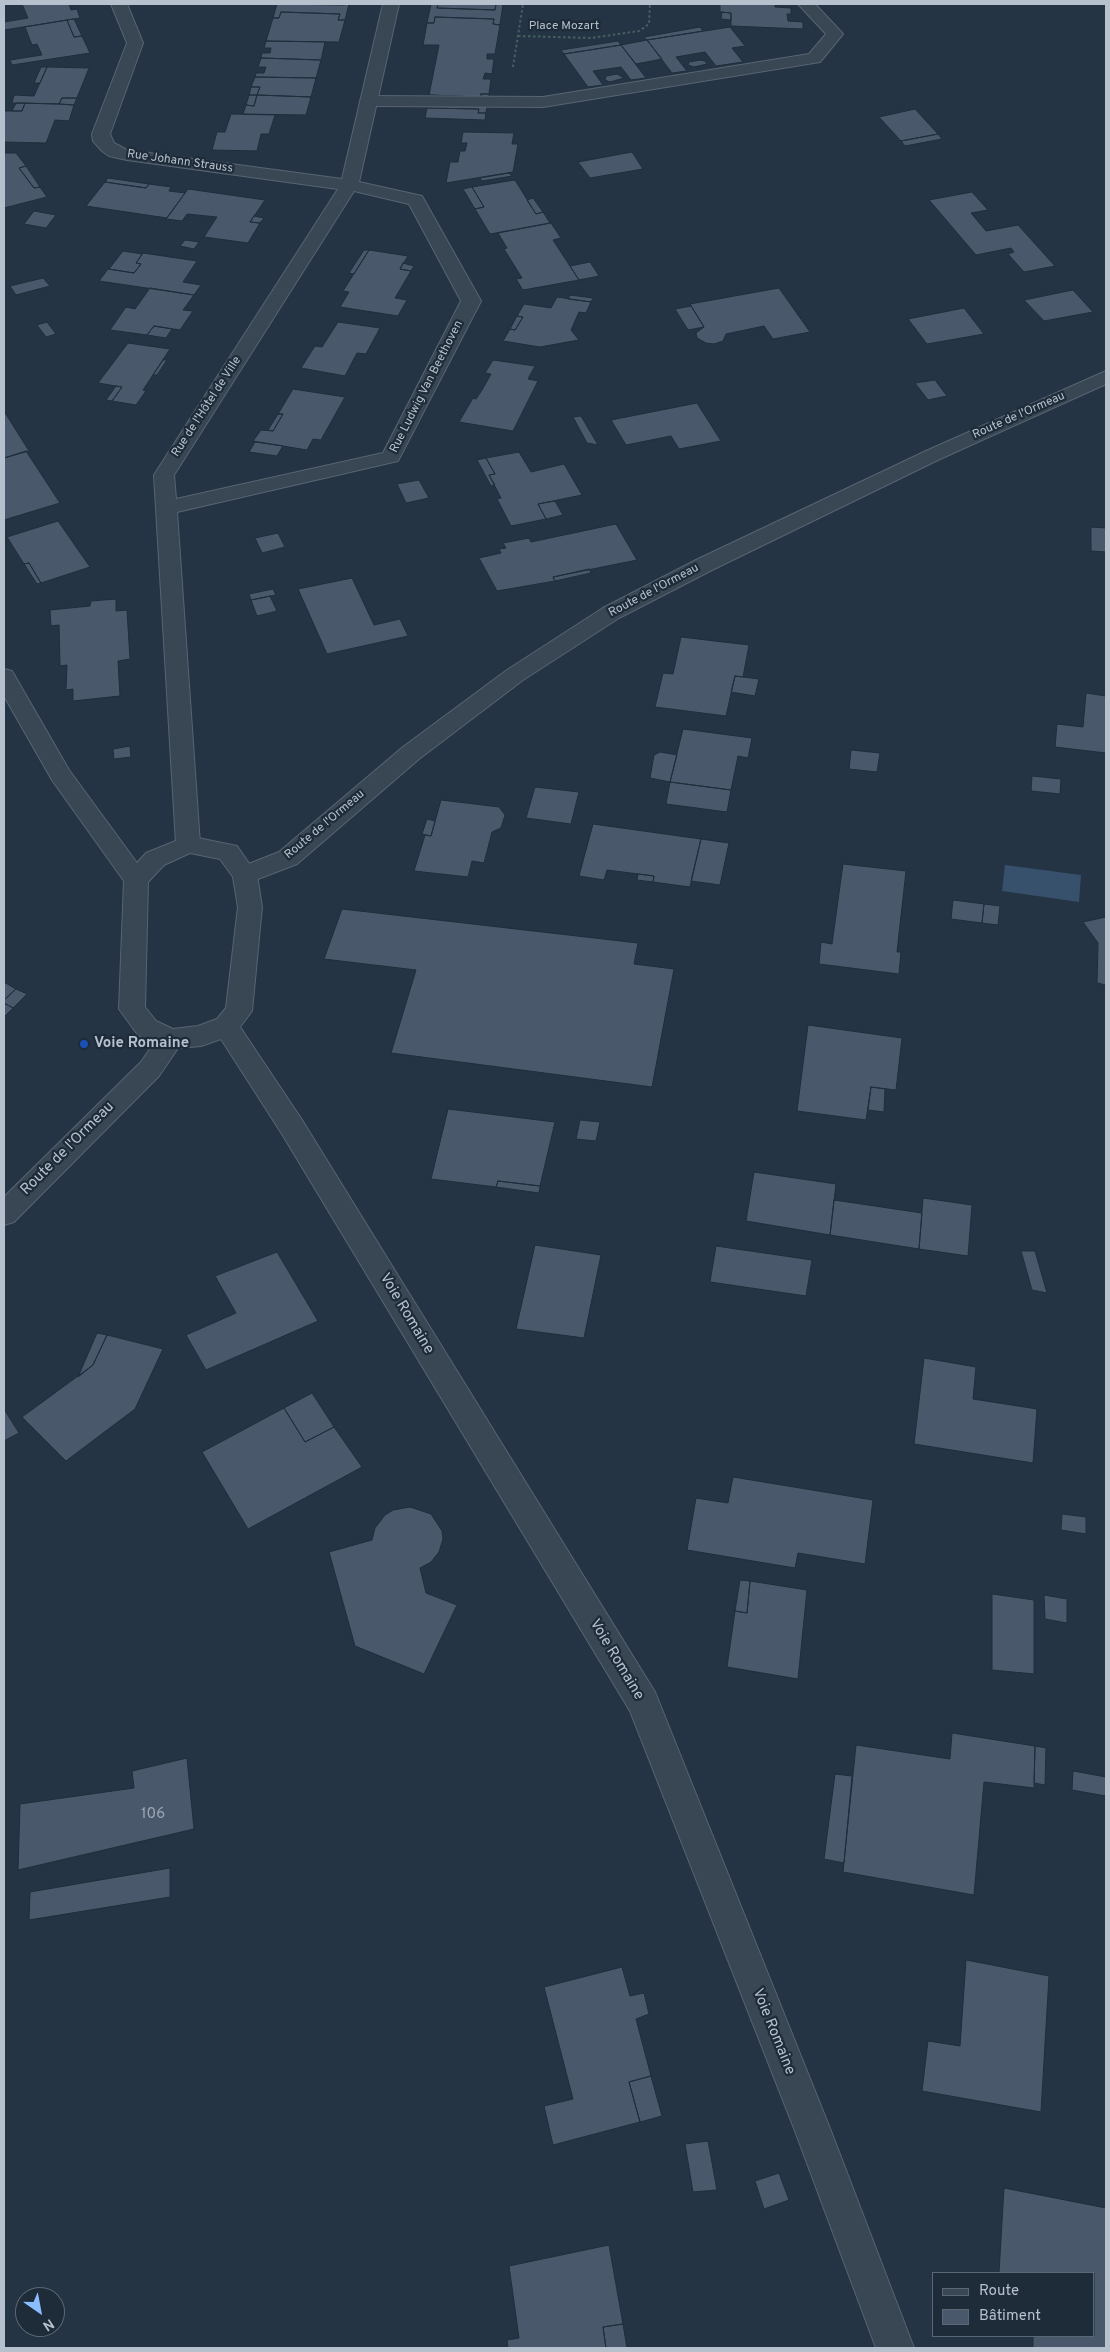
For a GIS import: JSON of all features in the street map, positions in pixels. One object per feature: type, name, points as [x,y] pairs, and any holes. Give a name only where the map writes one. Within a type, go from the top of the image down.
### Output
[{"type":"street","name":"Rue Johann Strauss","points":[[119,4],[135,43],[101,134],[102,142],[108,147],[115,152],[127,155],[349,186]]},
{"type":"street","name":"Rue de l'Hôtel de Ville","points":[[188,844],[164,475],[349,186],[391,4]]},
{"type":"street","points":[[368,101],[543,102],[814,58],[835,34],[806,4]]},
{"type":"street","name":"Rue Ludwig Van Beethoven","points":[[166,508],[391,457],[471,302],[416,200],[349,186]]},
{"type":"street","name":"Route de l'Ormeau","points":[[245,875],[288,858],[330,820],[411,753],[507,681],[611,613],[704,565],[933,455],[1106,377]]},
{"type":"street","points":[[4,676],[60,774],[136,880],[132,1009],[147,1028],[170,1039],[201,1036],[226,1026],[239,1011],[250,907],[245,875],[228,852],[188,844],[155,859],[136,880]]},
{"type":"street","name":"Voie Romaine","points":[[226,1026],[292,1128],[643,1703],[813,2131],[895,2348]]},
{"type":"street","name":"Route de l'Ormeau","points":[[4,1214],[150,1069],[170,1039]]},
{"type":"path","name":"Place Mozart","points":[[523,4],[518,36],[592,38],[639,31],[649,24],[652,5],[650,4]]},
{"type":"water","points":[[1005,865],[1081,875],[1079,902],[1002,891]]},
{"type":"building","points":[[22,4],[69,4],[71,10],[77,9],[80,18],[4,30],[4,22],[28,18]]},
{"type":"building","points":[[277,4],[349,4],[345,20],[338,20],[340,14],[281,12],[279,18],[273,18]]},
{"type":"building","points":[[431,4],[438,4],[437,8],[495,10],[496,4],[503,4],[500,25],[493,24],[494,19],[435,17],[434,23],[427,23]]},
{"type":"building","points":[[438,4],[496,4],[495,10],[437,8]]},
{"type":"building","points":[[720,4],[775,4],[775,7],[791,8],[791,14],[787,14],[788,21],[803,22],[803,29],[731,26],[731,13],[720,12]]},
{"type":"building","points":[[281,12],[340,14],[338,20],[345,20],[339,42],[266,41],[273,18],[279,18]]},
{"type":"building","points":[[722,12],[731,13],[731,20],[721,19]]},
{"type":"building","points":[[435,17],[494,19],[493,24],[500,25],[495,54],[487,54],[487,59],[494,59],[492,74],[485,73],[483,79],[491,79],[489,94],[481,94],[481,97],[429,95],[439,45],[423,45],[427,23],[434,23]]},
{"type":"building","points":[[74,19],[82,36],[74,37],[67,20]]},
{"type":"building","points":[[67,20],[74,37],[82,36],[90,53],[12,65],[10,60],[42,55],[37,44],[32,45],[25,27]]},
{"type":"building","points":[[700,27],[703,31],[647,40],[644,37]]},
{"type":"building","points":[[730,27],[745,46],[732,48],[743,62],[716,66],[705,52],[676,57],[687,71],[672,73],[647,40]]},
{"type":"building","points":[[647,40],[662,59],[636,64],[621,45]]},
{"type":"building","points":[[266,41],[325,42],[321,60],[261,58],[262,53],[270,53],[271,48],[264,48]]},
{"type":"building","points":[[618,41],[621,45],[564,54],[561,50]]},
{"type":"building","points":[[621,45],[646,78],[631,80],[621,67],[593,71],[603,85],[588,87],[564,54]]},
{"type":"building","points":[[261,58],[321,60],[316,78],[255,77],[256,73],[264,73],[266,67],[258,67]]},
{"type":"building","points":[[705,61],[707,64],[694,67],[688,65],[689,62]]},
{"type":"building","points":[[41,67],[47,67],[40,83],[34,83]]},
{"type":"building","points":[[47,67],[89,68],[77,98],[62,98],[59,104],[12,103],[14,95],[34,96]]},
{"type":"building","points":[[617,74],[624,78],[610,82],[605,80],[606,76]]},
{"type":"building","points":[[255,77],[316,78],[311,97],[257,95],[260,87],[251,87]]},
{"type":"building","points":[[251,87],[260,87],[257,95],[249,95]]},
{"type":"building","points":[[481,94],[489,94],[486,113],[478,113],[479,109],[427,108],[429,95],[481,97]]},
{"type":"building","points":[[249,95],[257,95],[254,106],[246,105]]},
{"type":"building","points":[[257,95],[311,97],[306,115],[243,114],[246,105],[254,106]]},
{"type":"building","points":[[62,98],[77,98],[74,105],[59,104]]},
{"type":"building","points":[[16,103],[25,103],[22,111],[12,111]]},
{"type":"building","points":[[25,103],[74,105],[69,121],[55,120],[46,143],[4,142],[4,111],[22,111]]},
{"type":"building","points":[[427,108],[479,109],[478,113],[486,113],[485,120],[425,118]]},
{"type":"building","points":[[915,109],[938,134],[901,141],[879,117]]},
{"type":"building","points":[[231,114],[275,115],[269,134],[261,134],[257,151],[212,150],[217,132],[225,132]]},
{"type":"building","points":[[463,132],[514,133],[512,144],[518,144],[513,172],[446,183],[450,162],[458,162],[460,151],[465,151],[467,143],[461,143]]},
{"type":"building","points":[[938,134],[942,139],[905,146],[901,141]]},
{"type":"building","points":[[632,152],[643,169],[590,178],[578,162]]},
{"type":"building","points":[[4,153],[16,153],[26,166],[19,168],[34,188],[40,187],[47,197],[4,208]]},
{"type":"building","points":[[26,166],[40,187],[34,188],[19,168]]},
{"type":"building","points":[[509,173],[512,176],[482,181],[480,178]]},
{"type":"building","points":[[108,178],[149,184],[146,188],[105,182]]},
{"type":"building","points":[[515,180],[536,214],[543,212],[550,223],[490,234],[475,209],[484,207],[472,187]]},
{"type":"building","points":[[105,182],[146,188],[149,184],[171,187],[169,191],[185,193],[167,218],[86,206]]},
{"type":"building","points":[[472,187],[484,207],[475,209],[463,189]]},
{"type":"building","points":[[188,189],[265,200],[250,222],[260,223],[248,243],[204,237],[217,217],[187,214],[182,221],[166,219]]},
{"type":"building","points":[[972,192],[988,210],[971,213],[986,231],[1018,225],[1055,266],[1024,272],[1008,254],[1014,252],[1011,248],[976,255],[929,200]]},
{"type":"building","points":[[533,198],[543,212],[536,214],[527,200]]},
{"type":"building","points":[[34,211],[56,215],[46,228],[24,224]]},
{"type":"building","points":[[254,216],[264,218],[260,223],[250,222]]},
{"type":"building","points":[[551,223],[561,238],[553,240],[579,280],[523,290],[516,279],[522,278],[504,249],[507,248],[498,233]]},
{"type":"building","points":[[185,240],[199,242],[194,249],[180,246]]},
{"type":"building","points":[[364,250],[369,250],[354,274],[349,273]]},
{"type":"building","points":[[369,250],[408,256],[400,269],[411,271],[395,298],[407,300],[398,316],[340,307],[349,292],[343,291]]},
{"type":"building","points":[[123,251],[142,254],[136,263],[141,264],[134,273],[109,269]]},
{"type":"building","points":[[143,253],[197,261],[183,282],[201,285],[194,295],[99,281],[108,269],[134,273],[141,264],[136,263]]},
{"type":"building","points":[[590,262],[599,276],[579,280],[570,266]]},
{"type":"building","points":[[403,263],[414,266],[411,271],[400,269]]},
{"type":"building","points":[[43,278],[50,286],[16,295],[10,286]]},
{"type":"building","points":[[150,288],[194,295],[183,310],[193,311],[180,330],[154,326],[147,335],[110,330],[126,307],[135,309]]},
{"type":"building","points":[[779,288],[810,332],[773,339],[764,326],[726,334],[723,341],[714,344],[706,343],[697,338],[696,333],[704,327],[690,304]]},
{"type":"building","points":[[1073,290],[1093,312],[1044,321],[1024,300]]},
{"type":"building","points":[[570,295],[593,298],[591,302],[568,299]]},
{"type":"building","points":[[557,297],[591,302],[586,313],[579,312],[571,330],[579,340],[540,347],[503,341],[510,329],[515,330],[523,317],[517,316],[524,304],[551,308]]},
{"type":"building","points":[[691,306],[704,327],[688,330],[675,309]]},
{"type":"building","points":[[964,308],[984,334],[927,344],[908,319]]},
{"type":"building","points":[[517,316],[523,317],[515,330],[510,329]]},
{"type":"building","points":[[47,322],[56,334],[46,337],[37,325]]},
{"type":"building","points":[[338,322],[380,328],[366,354],[357,353],[345,376],[301,368],[315,346],[322,347]]},
{"type":"building","points":[[154,326],[172,329],[166,338],[147,335]]},
{"type":"building","points":[[128,343],[170,349],[143,390],[146,391],[136,405],[112,401],[122,387],[98,383]]},
{"type":"building","points":[[163,360],[167,360],[157,375],[153,375]]},
{"type":"building","points":[[493,360],[535,366],[528,379],[538,381],[513,431],[459,422],[473,398],[476,399],[491,374],[485,373]]},
{"type":"building","points":[[935,380],[947,396],[928,400],[915,383]]},
{"type":"building","points":[[116,386],[122,387],[112,401],[106,400]]},
{"type":"building","points":[[293,389],[345,397],[321,440],[313,439],[307,450],[253,441],[261,430],[273,431],[283,414],[278,414]]},
{"type":"building","points":[[697,403],[721,441],[679,449],[671,436],[626,445],[611,420]]},
{"type":"building","points":[[4,411],[29,451],[4,458]]},
{"type":"building","points":[[278,414],[283,414],[273,431],[268,430]]},
{"type":"building","points":[[581,416],[598,445],[587,443],[573,417]]},
{"type":"building","points":[[255,442],[283,446],[277,456],[249,452]]},
{"type":"building","points":[[26,451],[60,503],[4,520],[4,458]]},
{"type":"building","points":[[519,452],[531,472],[564,464],[582,495],[538,504],[546,519],[511,526],[497,499],[501,498],[489,475],[495,474],[486,458]]},
{"type":"building","points":[[486,458],[495,474],[489,475],[495,485],[491,486],[477,460]]},
{"type":"building","points":[[419,480],[429,498],[406,503],[397,484]]},
{"type":"building","points":[[555,501],[563,515],[546,519],[538,504]]},
{"type":"building","points":[[58,521],[90,567],[41,583],[29,563],[24,564],[7,537]]},
{"type":"building","points":[[616,524],[637,560],[553,577],[555,581],[497,591],[479,558],[501,553],[499,549],[506,548],[503,543],[529,538],[531,542]]},
{"type":"building","points":[[1091,527],[1106,528],[1106,552],[1091,551]]},
{"type":"building","points":[[278,533],[285,547],[262,553],[255,538]]},
{"type":"building","points":[[29,563],[41,583],[37,584],[24,564]]},
{"type":"building","points":[[589,569],[591,573],[555,581],[553,577]]},
{"type":"building","points":[[352,578],[374,625],[400,619],[408,636],[327,654],[298,589]]},
{"type":"building","points":[[273,589],[276,595],[251,600],[249,594]]},
{"type":"building","points":[[270,596],[277,611],[257,616],[251,600]]},
{"type":"building","points":[[116,599],[116,611],[127,610],[130,659],[118,661],[120,696],[73,701],[73,689],[66,690],[67,665],[60,666],[59,625],[51,626],[50,610],[90,606],[91,601]]},
{"type":"building","points":[[681,637],[749,645],[743,677],[735,676],[726,716],[655,707],[663,673],[673,674]]},
{"type":"building","points":[[735,676],[759,679],[755,696],[731,692]]},
{"type":"building","points":[[1086,693],[1106,696],[1106,753],[1055,747],[1057,724],[1083,727]]},
{"type":"building","points":[[683,729],[752,738],[748,758],[738,756],[731,790],[670,782]]},
{"type":"building","points":[[130,746],[131,757],[114,759],[113,749]]},
{"type":"building","points":[[851,750],[880,753],[877,772],[849,769]]},
{"type":"building","points":[[660,752],[677,755],[670,782],[650,778],[654,755]]},
{"type":"building","points":[[1032,776],[1061,779],[1060,794],[1031,791]]},
{"type":"building","points":[[670,782],[731,790],[727,812],[666,804]]},
{"type":"building","points":[[535,787],[579,792],[571,824],[526,818]]},
{"type":"building","points":[[441,800],[499,807],[505,815],[501,828],[492,832],[484,863],[472,861],[468,877],[414,871],[425,835],[431,836]]},
{"type":"building","points":[[427,819],[435,821],[431,836],[422,834]]},
{"type":"building","points":[[593,824],[701,839],[690,887],[653,882],[654,876],[607,870],[604,880],[579,876]]},
{"type":"building","points":[[701,839],[729,843],[720,885],[691,881]]},
{"type":"building","points":[[843,864],[906,871],[897,952],[901,952],[899,974],[819,964],[821,942],[832,944]]},
{"type":"building","points":[[638,874],[654,876],[653,882],[637,880]]},
{"type":"building","points":[[953,900],[984,904],[982,923],[951,919]]},
{"type":"building","points":[[984,904],[1000,906],[998,925],[982,923]]},
{"type":"building","points":[[342,909],[638,943],[634,964],[674,969],[652,1087],[391,1053],[416,970],[324,959]]},
{"type":"building","points":[[1106,917],[1106,985],[1097,983],[1098,943],[1083,922]]},
{"type":"building","points":[[4,982],[16,989],[4,1000]]},
{"type":"building","points":[[16,989],[27,994],[13,1008],[4,1003],[4,1000]]},
{"type":"building","points":[[4,1003],[13,1008],[4,1017]]},
{"type":"building","points":[[808,1025],[902,1038],[896,1090],[871,1087],[866,1120],[797,1111]]},
{"type":"building","points":[[871,1087],[885,1089],[884,1112],[868,1110]]},
{"type":"building","points":[[448,1109],[555,1122],[540,1186],[498,1181],[496,1187],[431,1179]]},
{"type":"building","points":[[580,1120],[600,1122],[596,1141],[576,1139]]},
{"type":"building","points":[[754,1172],[836,1184],[830,1235],[746,1221]]},
{"type":"building","points":[[498,1181],[540,1186],[539,1193],[496,1187]]},
{"type":"building","points":[[923,1198],[972,1205],[968,1256],[919,1249]]},
{"type":"building","points":[[834,1200],[922,1213],[919,1249],[830,1235]]},
{"type":"building","points":[[535,1245],[601,1255],[584,1338],[516,1329]]},
{"type":"building","points":[[716,1246],[812,1260],[806,1296],[710,1282]]},
{"type":"building","points":[[1021,1251],[1035,1251],[1047,1293],[1032,1290]]},
{"type":"building","points":[[277,1252],[318,1321],[206,1370],[186,1335],[236,1313],[215,1276]]},
{"type":"building","points":[[97,1333],[107,1335],[93,1365],[78,1377]]},
{"type":"building","points":[[107,1335],[163,1349],[135,1409],[66,1461],[22,1417],[93,1365]]},
{"type":"building","points":[[924,1358],[976,1367],[973,1399],[1037,1409],[1033,1463],[914,1444]]},
{"type":"building","points":[[312,1393],[334,1427],[305,1442],[284,1408]]},
{"type":"building","points":[[284,1408],[305,1442],[334,1427],[362,1467],[248,1529],[202,1452]]},
{"type":"building","points":[[4,1409],[19,1433],[4,1441]]},
{"type":"building","points":[[733,1477],[873,1500],[865,1564],[798,1553],[795,1568],[687,1550],[696,1498],[728,1503]]},
{"type":"building","points":[[410,1507],[431,1514],[442,1531],[443,1539],[439,1552],[431,1562],[420,1568],[426,1593],[457,1605],[424,1674],[355,1646],[329,1552],[372,1540],[375,1528],[385,1515],[393,1510]]},
{"type":"building","points":[[1062,1514],[1086,1517],[1086,1534],[1061,1530]]},
{"type":"building","points":[[740,1580],[750,1581],[747,1613],[735,1611]]},
{"type":"building","points":[[750,1581],[807,1590],[798,1679],[727,1667],[735,1611],[747,1613]]},
{"type":"building","points":[[992,1594],[1034,1600],[1034,1674],[992,1670]]},
{"type":"building","points":[[1044,1595],[1067,1599],[1067,1623],[1045,1619]]},
{"type":"building","points":[[952,1733],[1035,1746],[1034,1788],[984,1782],[974,1895],[843,1872],[856,1745],[950,1759]]},
{"type":"building","points":[[1035,1746],[1046,1748],[1045,1785],[1034,1783]]},
{"type":"building","points":[[187,1758],[194,1829],[18,1870],[20,1804],[134,1788],[132,1771]]},
{"type":"building","points":[[1073,1771],[1106,1777],[1106,1796],[1072,1790]]},
{"type":"building","points":[[835,1774],[852,1776],[844,1863],[824,1859]]},
{"type":"building","points":[[170,1868],[170,1897],[29,1920],[30,1892]]},
{"type":"building","points":[[966,1960],[1049,1976],[1041,2112],[922,2091],[928,2041],[960,2046]]},
{"type":"building","points":[[622,1967],[630,1996],[644,1993],[649,2014],[636,2019],[651,2076],[629,2082],[640,2122],[553,2145],[544,2106],[573,2099],[544,1987]]},
{"type":"building","points":[[651,2076],[662,2116],[640,2122],[629,2082]]},
{"type":"building","points":[[708,2141],[717,2190],[693,2192],[685,2144]]},
{"type":"building","points":[[779,2173],[789,2200],[764,2209],[755,2181]]},
{"type":"building","points":[[1004,2188],[1106,2208],[1106,2348],[1033,2348],[1033,2337],[1095,2337],[1095,2272],[999,2272]]},
{"type":"building","points":[[609,2245],[623,2324],[603,2327],[606,2348],[508,2348],[507,2340],[519,2338],[509,2266]]},
{"type":"building","points":[[623,2324],[627,2348],[606,2348],[603,2327]]},
{"type":"place","name":"Voie Romaine","points":[[84,1044]]}]
